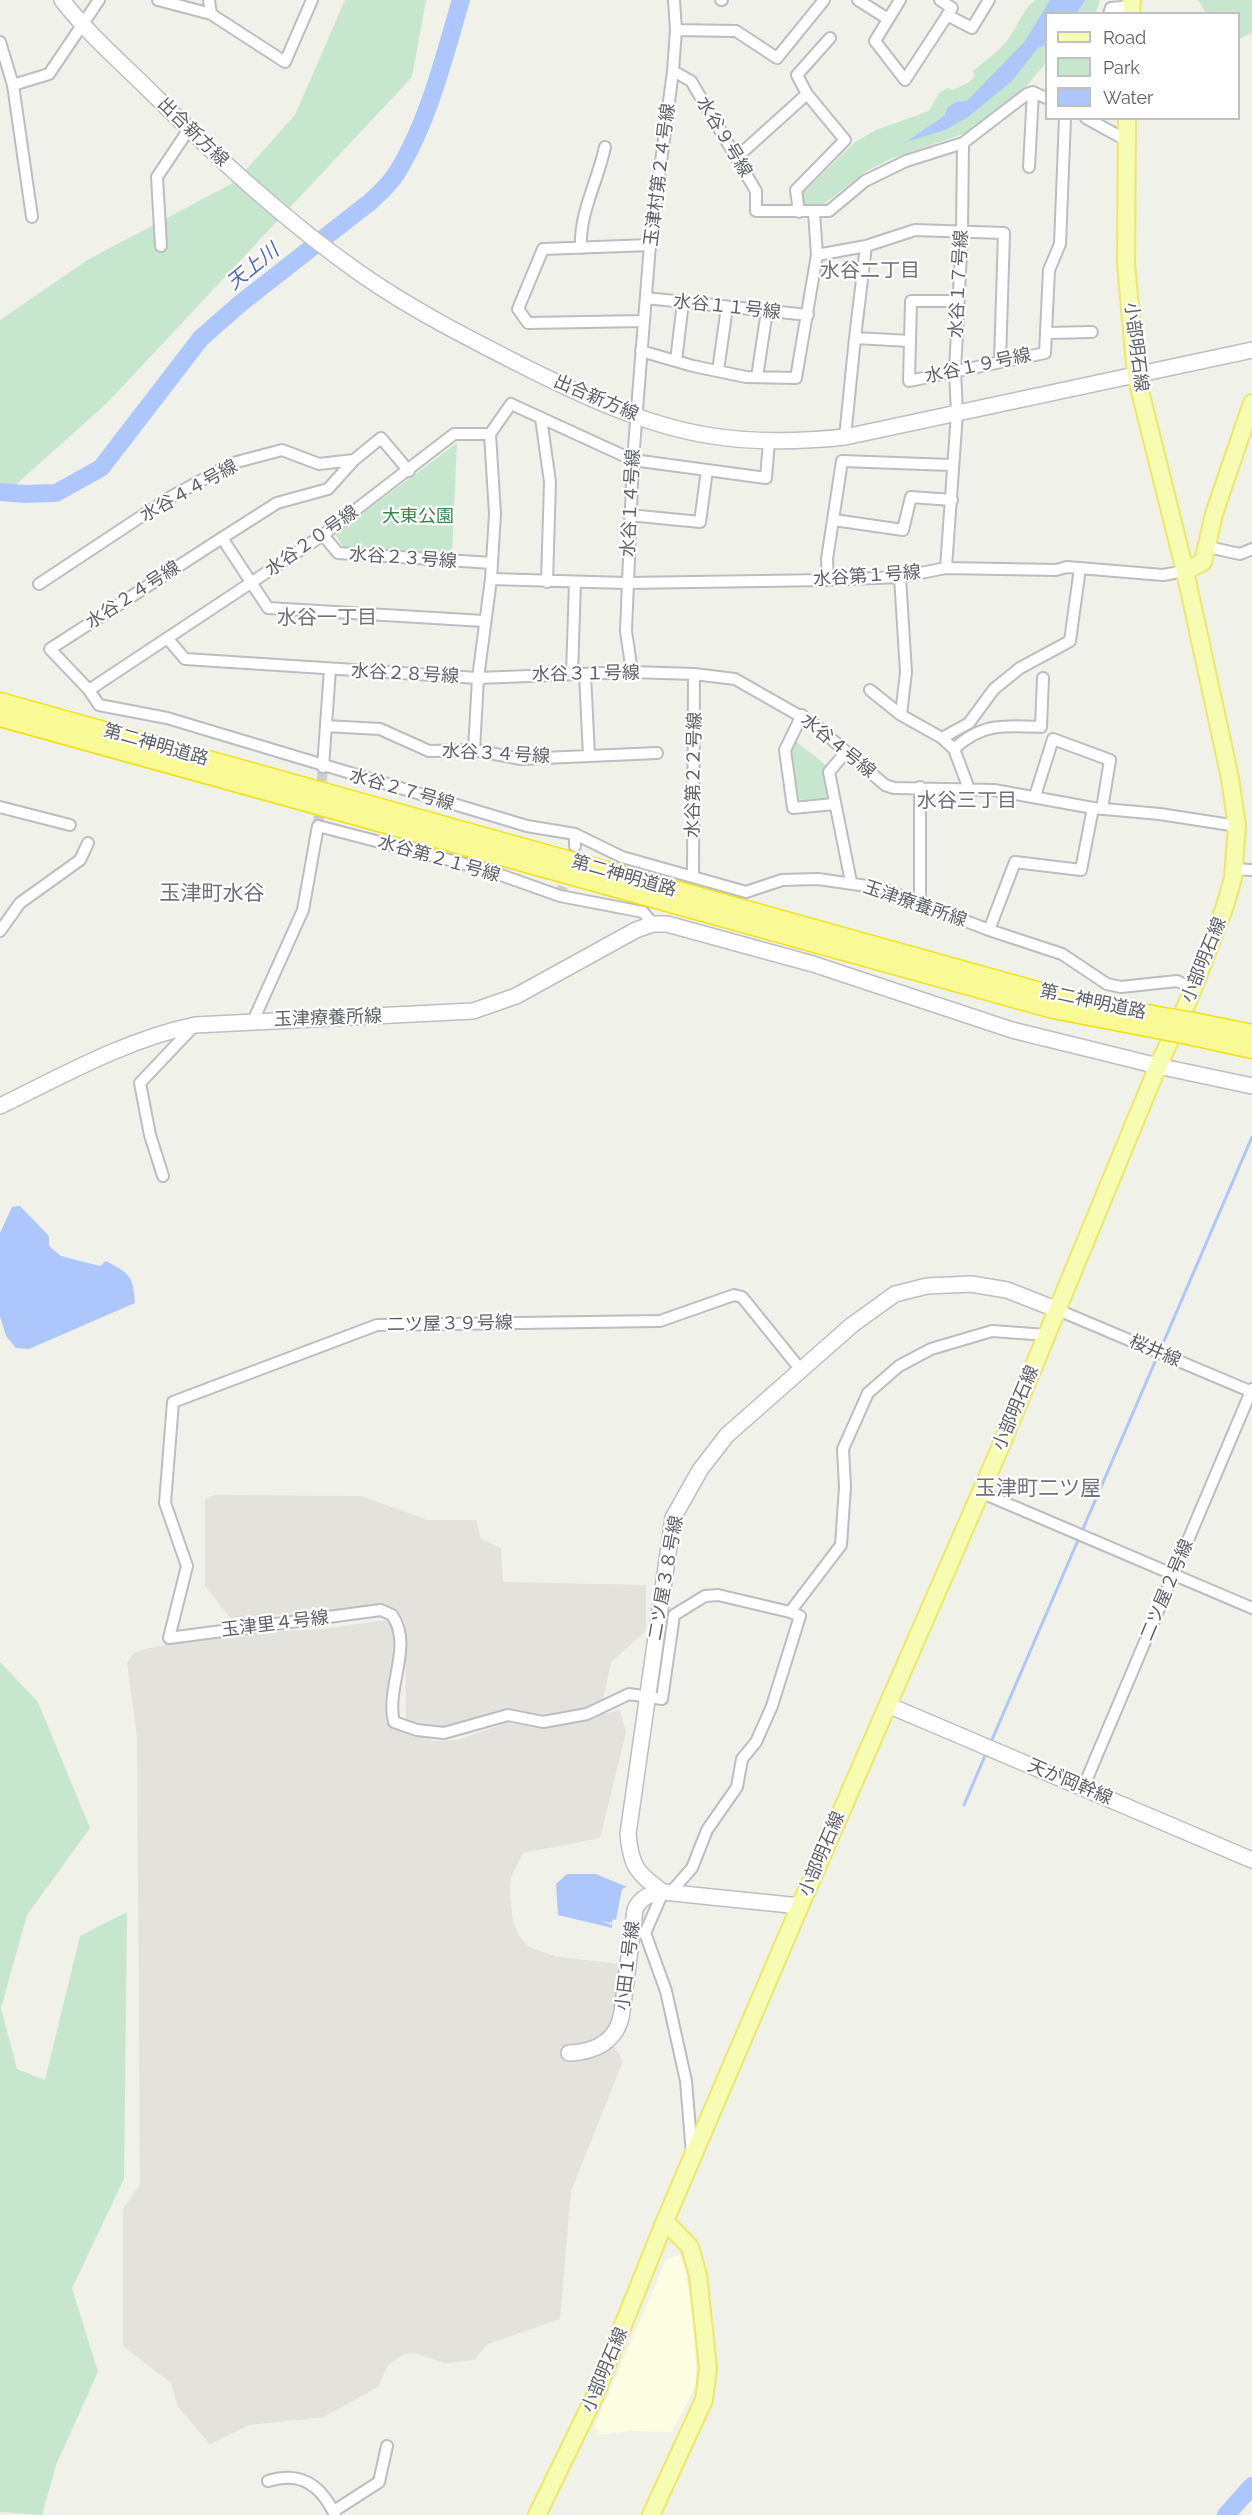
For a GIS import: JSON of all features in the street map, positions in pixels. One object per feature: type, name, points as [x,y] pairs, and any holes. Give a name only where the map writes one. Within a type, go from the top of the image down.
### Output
[{"type":"highway","name":"第二神明道路","points":[[0,702],[1055,996],[1191,1029],[1252,1034]]},
{"type":"highway","name":"第二神明道路","points":[[0,717],[1053,1009],[1160,1023]]},
{"type":"highway","name":"第二神明道路","points":[[1191,1029],[1252,1049]]},
{"type":"main road","name":"小部明石線","points":[[537,2515],[593,2400],[665,2222],[1058,1310],[1225,906],[1234,869],[1237,826],[1210,682],[1136,375],[1126,263],[1126,120]]},
{"type":"main road","points":[[1185,571],[1203,562],[1214,514],[1252,404]]},
{"type":"main road","points":[[651,2515],[704,2400],[708,2368],[703,2308],[690,2247],[665,2222]]},
{"type":"street","name":"出合新方線","points":[[62,0],[189,129],[270,205],[350,266],[490,349],[581,394],[637,417],[704,435],[769,441],[845,437],[1252,350]]},
{"type":"street","points":[[13,86],[49,74],[99,0]]},
{"type":"street","points":[[158,0],[211,14],[285,62],[312,0]]},
{"type":"street","points":[[209,0],[211,14]]},
{"type":"street","name":"玉津村第２４号線","points":[[641,351],[651,245],[673,71],[676,30],[674,0]]},
{"type":"street","points":[[676,30],[736,31],[777,58],[824,0]]},
{"type":"street","points":[[858,0],[888,19]]},
{"type":"street","points":[[900,0],[875,41],[905,80],[952,8],[940,0]]},
{"type":"street","points":[[947,15],[972,27],[989,0]]},
{"type":"street","points":[[1109,12],[1112,8],[1132,6]]},
{"type":"street","points":[[799,212],[796,190],[845,140],[807,94],[797,75],[830,38]]},
{"type":"street","points":[[0,42],[13,86],[32,217]]},
{"type":"street","name":"水谷９号線","points":[[673,71],[691,81],[756,191],[756,211],[829,211],[865,181],[906,161],[963,143],[1027,94],[1039,95]]},
{"type":"street","points":[[736,158],[807,94]]},
{"type":"street","points":[[1029,167],[1039,95]]},
{"type":"street","name":"水谷１９号線","points":[[958,301],[911,301],[909,381],[1046,353],[1049,270],[1060,244],[1065,120]]},
{"type":"street","points":[[1090,120],[1126,140]]},
{"type":"street","points":[[161,246],[157,177],[189,129]]},
{"type":"street","name":"水谷１７号線","points":[[946,568],[952,500],[951,465],[957,413],[955,371],[962,233],[963,143]]},
{"type":"street","points":[[581,248],[580,226],[600,174],[605,147]]},
{"type":"street","points":[[641,351],[718,371],[757,377],[796,378],[817,255],[814,212]]},
{"type":"street","points":[[817,255],[866,246],[915,230],[1004,233],[1000,362]]},
{"type":"street","points":[[644,321],[528,323],[518,309],[543,249],[651,245]]},
{"type":"street","points":[[845,437],[866,246]]},
{"type":"street","name":"水谷１１号線","points":[[646,298],[808,315]]},
{"type":"street","points":[[676,361],[683,302]]},
{"type":"street","points":[[718,371],[727,307]]},
{"type":"street","points":[[757,377],[767,310]]},
{"type":"street","points":[[1046,333],[1092,332]]},
{"type":"street","points":[[855,338],[910,341]]},
{"type":"street","name":"水谷１４号線","points":[[632,672],[626,631],[627,583],[629,515],[641,351]]},
{"type":"street","points":[[490,434],[511,404],[633,460],[766,478],[769,441]]},
{"type":"street","points":[[541,418],[550,482],[547,582]]},
{"type":"street","name":"水谷２０号線","points":[[89,690],[323,535],[409,471],[454,434],[490,434]]},
{"type":"street","name":"水谷２８号線","points":[[168,639],[185,659],[478,678],[491,579],[495,514],[490,434]]},
{"type":"street","points":[[409,471],[381,438],[354,460],[328,489],[277,503],[222,538],[268,608],[484,621]]},
{"type":"street","name":"水谷４４号線","points":[[39,584],[169,498],[233,463],[282,450],[319,464],[354,460]]},
{"type":"street","points":[[828,580],[827,559],[842,461],[951,465]]},
{"type":"street","points":[[629,515],[700,522],[707,470]]},
{"type":"street","points":[[834,520],[903,530],[911,496],[952,500]]},
{"type":"street","name":"水谷２３号線","points":[[323,535],[338,554],[492,563]]},
{"type":"street","name":"水谷２４号線","points":[[222,538],[50,649],[89,690],[99,705],[167,718],[323,767]]},
{"type":"street","points":[[1208,547],[1240,554],[1252,549]]},
{"type":"street","name":"水谷第１号線","points":[[491,579],[627,583],[828,580],[900,577],[946,568],[1080,568],[1163,575],[1185,571]]},
{"type":"street","points":[[942,738],[969,723],[994,689],[1020,668],[1070,641],[1080,568]]},
{"type":"street","points":[[900,577],[906,672],[901,714]]},
{"type":"street","points":[[572,674],[575,582]]},
{"type":"street","points":[[323,767],[330,669]]},
{"type":"street","name":"水谷３１号線","points":[[478,678],[632,672],[694,674]]},
{"type":"street","points":[[585,674],[589,756]]},
{"type":"street","name":"水谷４号線","points":[[694,674],[735,679],[802,716],[885,785],[969,789],[1035,796],[1098,809],[1160,814],[1237,826]]},
{"type":"street","name":"水谷第２２号線","points":[[693,877],[694,674]]},
{"type":"street","points":[[474,750],[478,678]]},
{"type":"street","points":[[954,749],[967,736],[1000,725],[1041,727],[1043,678]]},
{"type":"street","points":[[870,690],[901,714],[942,738],[954,749],[969,789]]},
{"type":"street","points":[[802,716],[785,750],[793,807],[834,804]]},
{"type":"street","name":"水谷３４号線","points":[[326,726],[380,729],[429,752],[474,750],[521,759],[657,753]]},
{"type":"street","points":[[989,930],[1015,862],[1081,870],[1110,760],[1053,739],[1035,796]]},
{"type":"street","points":[[846,752],[830,772],[834,804],[851,882]]},
{"type":"street","name":"水谷２７号線","points":[[323,767],[527,826],[575,834]]},
{"type":"street","points":[[920,787],[920,903]]},
{"type":"street","points":[[0,807],[70,825]]},
{"type":"street","name":"水谷第２１号線","points":[[253,1021],[303,910],[318,826],[484,870],[560,896],[643,912],[653,924]]},
{"type":"street","points":[[574,846],[575,834]]},
{"type":"street","name":"玉津療養所線","points":[[575,834],[622,857],[746,892],[782,880],[851,882],[881,888],[989,930],[1062,954],[1107,984],[1121,987],[1177,981],[1192,988]]},
{"type":"street","points":[[1,928],[20,903],[81,860],[88,843]]},
{"type":"street","points":[[1234,869],[1252,870]]},
{"type":"street","points":[[653,924],[667,924],[730,940],[918,998],[1012,1030],[1158,1066],[1252,1086]]},
{"type":"street","name":"玉津療養所線","points":[[0,1106],[113,1051],[159,1033],[195,1025],[450,1014],[473,1011],[516,996],[636,930],[653,924]]},
{"type":"street","points":[[163,1176],[150,1135],[140,1083],[195,1025]]},
{"type":"street","name":"二ツ屋３８号線","points":[[666,1893],[640,1876],[630,1859],[628,1834],[674,1518],[700,1470],[727,1435],[852,1325],[896,1294],[927,1286],[971,1284],[1007,1290],[1058,1310]]},
{"type":"street","name":"二ツ屋３９号線","points":[[169,1638],[187,1566],[165,1503],[173,1402],[377,1325],[660,1321],[734,1295],[742,1297],[801,1370]]},
{"type":"street","name":"桜井線","points":[[1058,1310],[1252,1391]]},
{"type":"street","points":[[790,1612],[841,1545],[845,1487],[843,1449],[868,1393],[899,1366],[931,1349],[992,1331],[1047,1335]]},
{"type":"street","name":"二ツ屋２号線","points":[[1083,1788],[1252,1391]]},
{"type":"street","points":[[980,1492],[1252,1608]]},
{"type":"street","points":[[647,1696],[662,1699],[674,1615],[705,1596],[718,1595],[800,1616],[772,1706],[756,1742],[742,1759],[736,1787],[707,1830],[692,1868],[666,1893],[645,1933],[666,1990],[686,2081],[692,2160]]},
{"type":"street","name":"玉津里４号線","points":[[169,1638],[381,1610],[392,1615],[399,1633],[400,1654],[390,1708],[394,1722],[417,1730],[444,1733],[470,1728],[508,1715],[543,1722],[587,1714],[629,1694],[647,1696]]},
{"type":"street","name":"天が岡幹線","points":[[888,1705],[1252,1860]]},
{"type":"street","points":[[666,1893],[800,1906]]},
{"type":"street","name":"小田１号線","points":[[569,2053],[593,2050],[603,2045],[621,2020],[634,1910],[638,1902],[650,1894],[666,1893]]},
{"type":"street","points":[[268,2481],[294,2478],[311,2484],[324,2494],[334,2513],[379,2482],[387,2446]]},
{"type":"shaded area","points":[[215,1495],[361,1496],[428,1520],[476,1520],[481,1539],[501,1548],[503,1582],[646,1585],[646,1631],[611,1662],[603,1700],[590,1709],[539,1719],[506,1715],[456,1728],[428,1728],[406,1720],[405,1622],[397,1610],[382,1605],[266,1616],[235,1624],[205,1586],[205,1499]]},
{"type":"shaded area","points":[[393,1619],[396,1651],[385,1697],[386,1722],[434,1741],[458,1740],[506,1723],[543,1728],[620,1710],[626,1732],[600,1838],[523,1853],[511,1877],[510,1894],[513,1922],[519,1936],[529,1947],[557,1957],[621,1964],[614,2019],[607,2034],[623,2061],[571,2191],[560,2319],[488,2344],[474,2360],[444,2363],[414,2353],[404,2354],[388,2365],[378,2387],[324,2417],[249,2425],[210,2444],[178,2407],[171,2383],[123,2346],[123,2209],[140,2184],[137,1738],[127,1662],[134,1653],[145,1649],[213,1635],[323,1629]]},
{"type":"shaded area","points":[[679,2255],[685,2269],[692,2312],[696,2365],[695,2387],[672,2432],[630,2431],[598,2435],[598,2429],[594,2428],[666,2260]]},
{"type":"green space","points":[[345,0],[426,0],[412,77],[108,402],[0,499],[0,320],[89,259],[235,182],[295,115]]},
{"type":"green space","points":[[1035,0],[1100,0],[1096,12],[1045,12],[1045,64],[1023,90],[966,133],[893,158],[865,172],[824,204],[805,206],[803,193],[855,142],[876,130],[929,111],[939,93],[968,83],[975,76],[973,71],[1005,43],[1030,4]]},
{"type":"green space","points":[[1198,0],[1252,0],[1252,33],[1240,39],[1240,12],[1205,12]]},
{"type":"green space","name":"大東公園","points":[[457,443],[452,555],[344,548],[335,534]]},
{"type":"green space","points":[[794,740],[827,766],[823,770],[827,799],[795,800],[790,753]]},
{"type":"green space","points":[[0,1662],[38,1702],[90,1828],[27,1915],[1,2008],[17,2069],[45,2080],[80,1936],[127,1912],[124,2179],[72,2288],[98,2372],[56,2465],[42,2515],[0,2512]]},
{"type":"water","points":[[1050,0],[1085,0],[1078,12],[1045,12],[1045,45],[1038,48],[1012,81],[968,117],[945,130],[906,142],[944,116],[948,107],[956,102],[967,101],[1025,41]]},
{"type":"water","points":[[20,1206],[49,1236],[49,1246],[61,1256],[100,1266],[106,1261],[129,1276],[135,1303],[29,1349],[16,1348],[6,1336],[0,1316],[0,1233],[12,1207]]},
{"type":"water","points":[[567,1874],[596,1874],[627,1887],[622,1889],[616,1920],[613,1919],[612,1923],[601,1921],[612,1925],[612,1928],[558,1915],[556,1884]]},
{"type":"waterway","name":"天上川","points":[[0,492],[56,493],[101,468],[201,338],[241,303],[385,188],[398,171],[419,131],[435,88],[461,0]]},
{"type":"waterway","points":[[991,1742],[1252,1137]]},
{"type":"waterway","points":[[964,1805],[987,1751]]},
{"type":"waterway","points":[[1226,2515],[1252,2486]]},
{"type":"tunnel","points":[[318,826],[323,767]]},
{"type":"tunnel","points":[[560,896],[568,870]]},
{"type":"district","name":"水谷二丁目","points":[[870,271]]},
{"type":"district","name":"水谷一丁目","points":[[327,618]]},
{"type":"district","name":"水谷三丁目","points":[[967,801]]},
{"type":"district","name":"玉津町水谷","points":[[212,894]]},
{"type":"district","name":"玉津町二ツ屋","points":[[1038,1489]]}]
